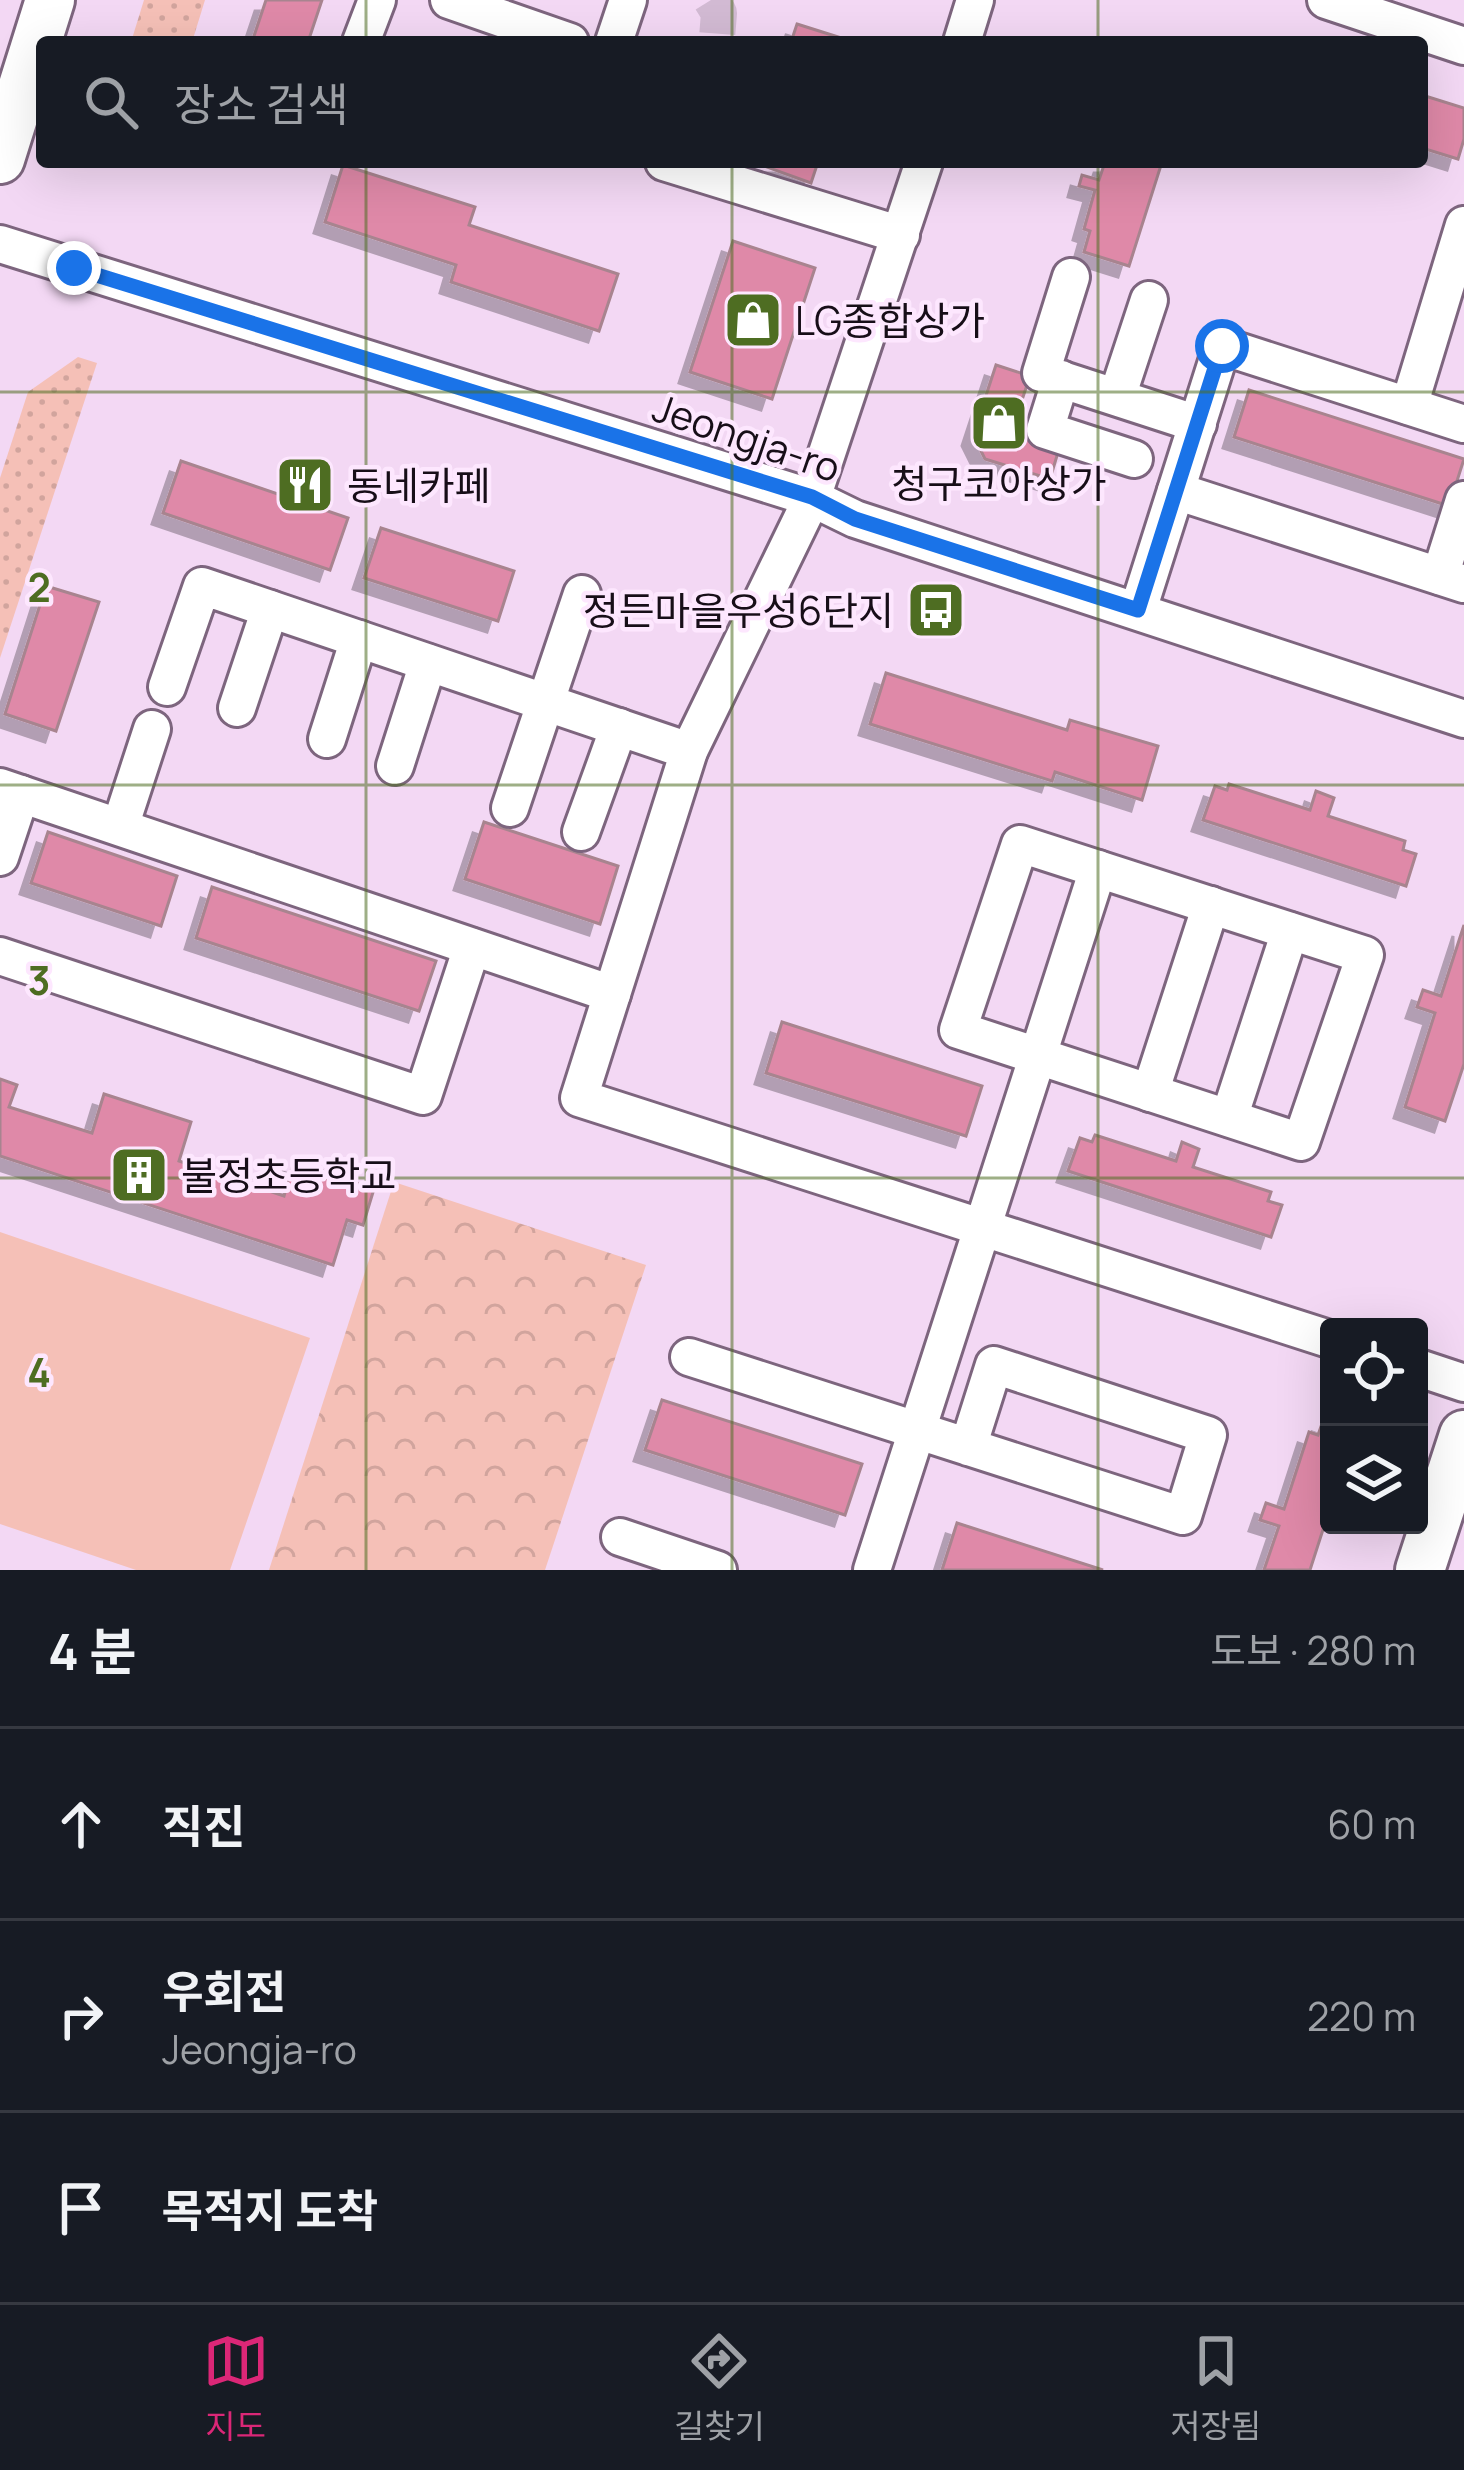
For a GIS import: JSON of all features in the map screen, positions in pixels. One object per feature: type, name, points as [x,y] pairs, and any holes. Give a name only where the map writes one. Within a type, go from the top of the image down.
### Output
[{"type":"main road","points":[[39,36],[50,0]]},
{"type":"main road","points":[[0,159],[36,45]]},
{"type":"main road","points":[[1420,1570],[1464,1435]]},
{"type":"street","points":[[363,36],[376,0]]},
{"type":"street","points":[[449,0],[553,36]]},
{"type":"street","points":[[616,36],[628,0]]},
{"type":"street","points":[[964,36],[975,0]]},
{"type":"street","points":[[1326,0],[1464,46]]},
{"type":"street","points":[[684,168],[902,235]]},
{"type":"street","points":[[922,168],[812,497],[689,751],[579,1098],[1320,1336]]},
{"type":"street","points":[[1409,406],[1464,225]]},
{"type":"street","name":"Jeongja-ro","points":[[0,244],[812,497],[855,519],[1464,719]]},
{"type":"street","points":[[1071,278],[1041,373],[1198,424]]},
{"type":"street","points":[[1117,398],[1148,300]]},
{"type":"street","points":[[1138,610],[1222,346],[1464,424]]},
{"type":"street","points":[[1061,379],[1045,430],[1135,459]]},
{"type":"street","points":[[1176,490],[1452,580],[1464,500]]},
{"type":"street","points":[[167,687],[202,586],[689,751]]},
{"type":"street","points":[[510,808],[582,594]]},
{"type":"street","points":[[237,708],[270,609]]},
{"type":"street","points":[[327,739],[359,639]]},
{"type":"street","points":[[395,766],[428,663]]},
{"type":"street","points":[[581,832],[619,727]]},
{"type":"street","points":[[120,827],[152,729]]},
{"type":"street","points":[[0,857],[11,790],[612,994]]},
{"type":"street","points":[[1020,844],[1098,869],[1365,955],[1301,1142],[958,1030],[1020,844]]},
{"type":"street","points":[[872,1570],[1098,869]]},
{"type":"street","points":[[1150,1093],[1211,905]]},
{"type":"street","points":[[1229,1118],[1290,931]]},
{"type":"street","points":[[0,956],[422,1096],[472,947]]},
{"type":"street","points":[[689,1357],[968,1448],[1183,1516],[1208,1435],[994,1365],[968,1448]]},
{"type":"street","points":[[1428,1371],[1464,1383]]},
{"type":"street","points":[[620,1537],[718,1570]]},
{"type":"green space","points":[[144,0],[205,0],[194,36],[133,36]]},
{"type":"green space","points":[[78,357],[97,363],[0,658],[0,478],[28,392]]},
{"type":"green space","points":[[394,1182],[646,1265],[545,1570],[269,1570]]},
{"type":"green space","points":[[0,1232],[310,1338],[230,1570],[136,1570],[0,1524]]},
{"type":"building","points":[[266,0],[322,0],[310,36],[254,36]]},
{"type":"building","points":[[797,24],[835,36],[793,36]]},
{"type":"building","points":[[1428,97],[1464,108],[1464,139],[1458,159],[1428,150]]},
{"type":"building","points":[[342,168],[352,168],[475,207],[469,225],[618,274],[599,331],[451,282],[456,265],[325,222]]},
{"type":"building","points":[[770,168],[816,168],[811,183]]},
{"type":"building","points":[[1103,168],[1160,168],[1129,266],[1084,252],[1090,231],[1084,229],[1095,190],[1079,186],[1082,175],[1099,180]]},
{"type":"building","name":"LG종합상가","points":[[733,241],[815,268],[772,399],[690,372]]},
{"type":"building","name":"청구코아상가","points":[[996,365],[1030,376],[1018,412],[1029,440],[1059,449],[1050,479],[985,459],[973,435]]},
{"type":"building","points":[[1249,390],[1464,459],[1449,506],[1234,437]]},
{"type":"building","points":[[181,461],[348,518],[330,570],[163,513]]},
{"type":"building","points":[[381,528],[514,571],[498,621],[364,578]]},
{"type":"building","points":[[46,586],[99,602],[56,731],[5,714]]},
{"type":"building","points":[[886,673],[1067,730],[1070,720],[1158,746],[1142,800],[1055,772],[1052,781],[870,724]]},
{"type":"building","points":[[1229,784],[1310,810],[1316,791],[1334,798],[1328,816],[1405,841],[1403,850],[1416,854],[1406,886],[1203,820],[1215,786],[1227,790]]},
{"type":"building","points":[[484,822],[618,866],[600,924],[465,879]]},
{"type":"building","points":[[48,832],[177,876],[161,926],[31,883]]},
{"type":"building","points":[[212,887],[436,961],[419,1011],[196,938]]},
{"type":"building","points":[[1464,925],[1464,1064],[1445,1121],[1405,1107],[1435,1013],[1417,1007],[1423,990],[1441,996]]},
{"type":"building","points":[[782,1022],[982,1086],[966,1136],[766,1073]]},
{"type":"building","name":"불정초등학교","points":[[0,1079],[17,1085],[9,1107],[92,1133],[104,1094],[191,1122],[179,1161],[284,1196],[294,1161],[374,1189],[363,1225],[347,1220],[333,1265],[0,1156]]},
{"type":"building","points":[[1095,1135],[1176,1161],[1182,1142],[1199,1149],[1193,1167],[1271,1192],[1268,1201],[1282,1205],[1271,1237],[1068,1171],[1080,1138],[1092,1142]]},
{"type":"building","points":[[662,1400],[862,1464],[845,1515],[645,1450]]},
{"type":"building","points":[[1320,1429],[1322,1534],[1310,1570],[1264,1570],[1279,1526],[1260,1520],[1266,1503],[1284,1509],[1309,1432],[1318,1435]]},
{"type":"building","points":[[957,1523],[1103,1570],[942,1570]]},
{"type":"tunnel","points":[[711,0],[719,13],[717,36]]},
{"type":"place","name":"LG종합상가","points":[[753,320]]},
{"type":"place","name":"청구코아상가","points":[[999,423]]},
{"type":"place","name":"동네카페","points":[[305,485]]},
{"type":"place","name":"정든마을우성6단지","points":[[936,610]]},
{"type":"place","name":"불정초등학교","points":[[139,1175]]},
{"type":"route","points":[[74,268],[812,497],[855,519],[1138,610],[1222,346]]}]
